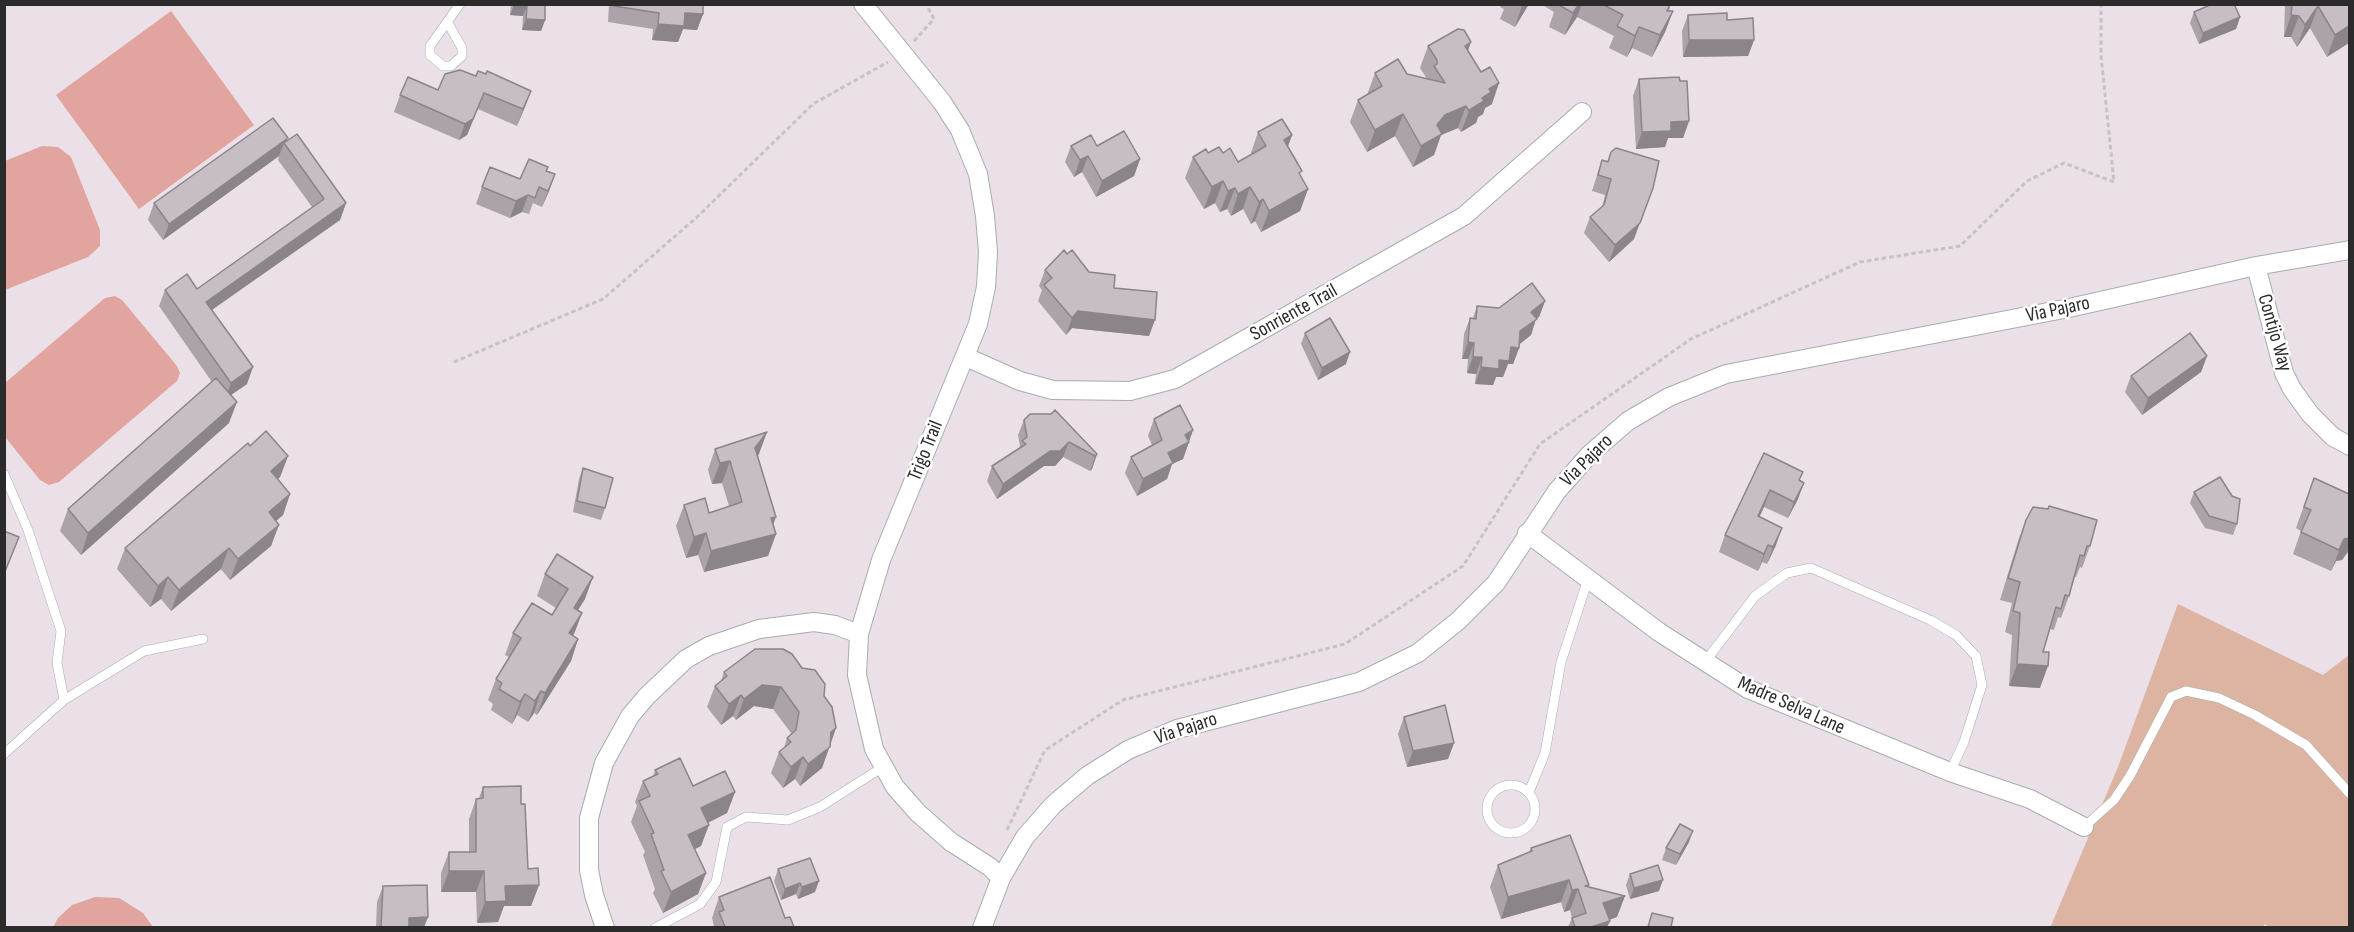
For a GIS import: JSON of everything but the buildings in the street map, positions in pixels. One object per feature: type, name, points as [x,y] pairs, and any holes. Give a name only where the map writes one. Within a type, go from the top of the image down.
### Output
[{"type":"street","name":"Trigo Trail","points":[[863,4],[942,102],[960,130],[978,174],[986,225],[986,287],[978,324],[966,357],[881,560],[859,634],[857,675],[874,748],[895,787],[918,813],[951,842],[990,867],[1001,878]]},
{"type":"street","name":"Sonriente Trail","points":[[966,357],[1020,381],[1053,390],[1130,391],[1175,379],[1464,216],[1581,112]]},
{"type":"street","name":"Via Pajaro","points":[[982,927],[1001,878],[1025,837],[1053,805],[1087,776],[1128,750],[1177,729],[1359,682],[1418,653],[1458,621],[1496,583],[1557,491],[1590,454],[1628,421],[1669,397],[1726,374],[2069,308],[2256,266],[2349,250]]},
{"type":"street","name":"Contijo Way","points":[[2256,266],[2288,381],[2310,414],[2333,437],[2349,446]]},
{"type":"street","name":"Madre Selva Lane","points":[[1527,533],[1705,662],[1748,689],[1950,772],[2030,799],[2084,826]]},
{"type":"street","points":[[605,927],[594,895],[589,870],[589,818],[604,764],[630,716],[647,696],[686,659],[709,646],[759,628],[814,622],[835,625],[859,634]]},
{"type":"lane","points":[[448,23],[462,48],[462,56],[451,66],[443,66],[430,55],[430,46],[460,4]]},
{"type":"lane","points":[[4,474],[28,530],[61,631],[57,663],[64,700]]},
{"type":"lane","points":[[1705,662],[1755,596],[1786,573],[1811,568],[1930,620],[1956,635],[1976,656],[1982,685],[1964,742],[1950,772]]},
{"type":"lane","points":[[1529,792],[1512,784],[1494,791],[1486,808],[1493,826],[1510,834],[1528,827],[1536,810],[1529,792],[1545,753],[1561,662],[1588,579]]},
{"type":"lane","points":[[4,754],[64,700],[144,651],[203,639]]},
{"type":"lane","points":[[2084,826],[2114,800],[2125,784],[2171,697],[2186,691],[2219,698],[2255,715],[2306,745],[2349,794]]},
{"type":"lane","points":[[654,927],[700,903],[716,882],[728,827],[746,817],[788,820],[820,807],[883,767]]},
{"type":"path","points":[[454,362],[603,299],[696,218],[813,104],[904,53],[934,19],[926,4]]},
{"type":"shaded area","points":[[171,11],[254,125],[139,209],[56,95]]},
{"type":"shaded area","points":[[42,146],[58,147],[71,157],[100,230],[100,246],[88,257],[5,290],[5,161]]},
{"type":"shaded area","points":[[115,296],[122,300],[177,366],[180,373],[177,381],[59,482],[49,485],[40,480],[5,437],[5,383],[105,298]]},
{"type":"shaded area","points":[[2178,604],[2323,675],[2349,655],[2349,927],[2270,928],[2265,924],[2262,928],[2050,928],[2118,767]]},
{"type":"shaded area","points":[[95,897],[119,898],[143,913],[153,927],[53,927],[58,918],[72,905]]}]
